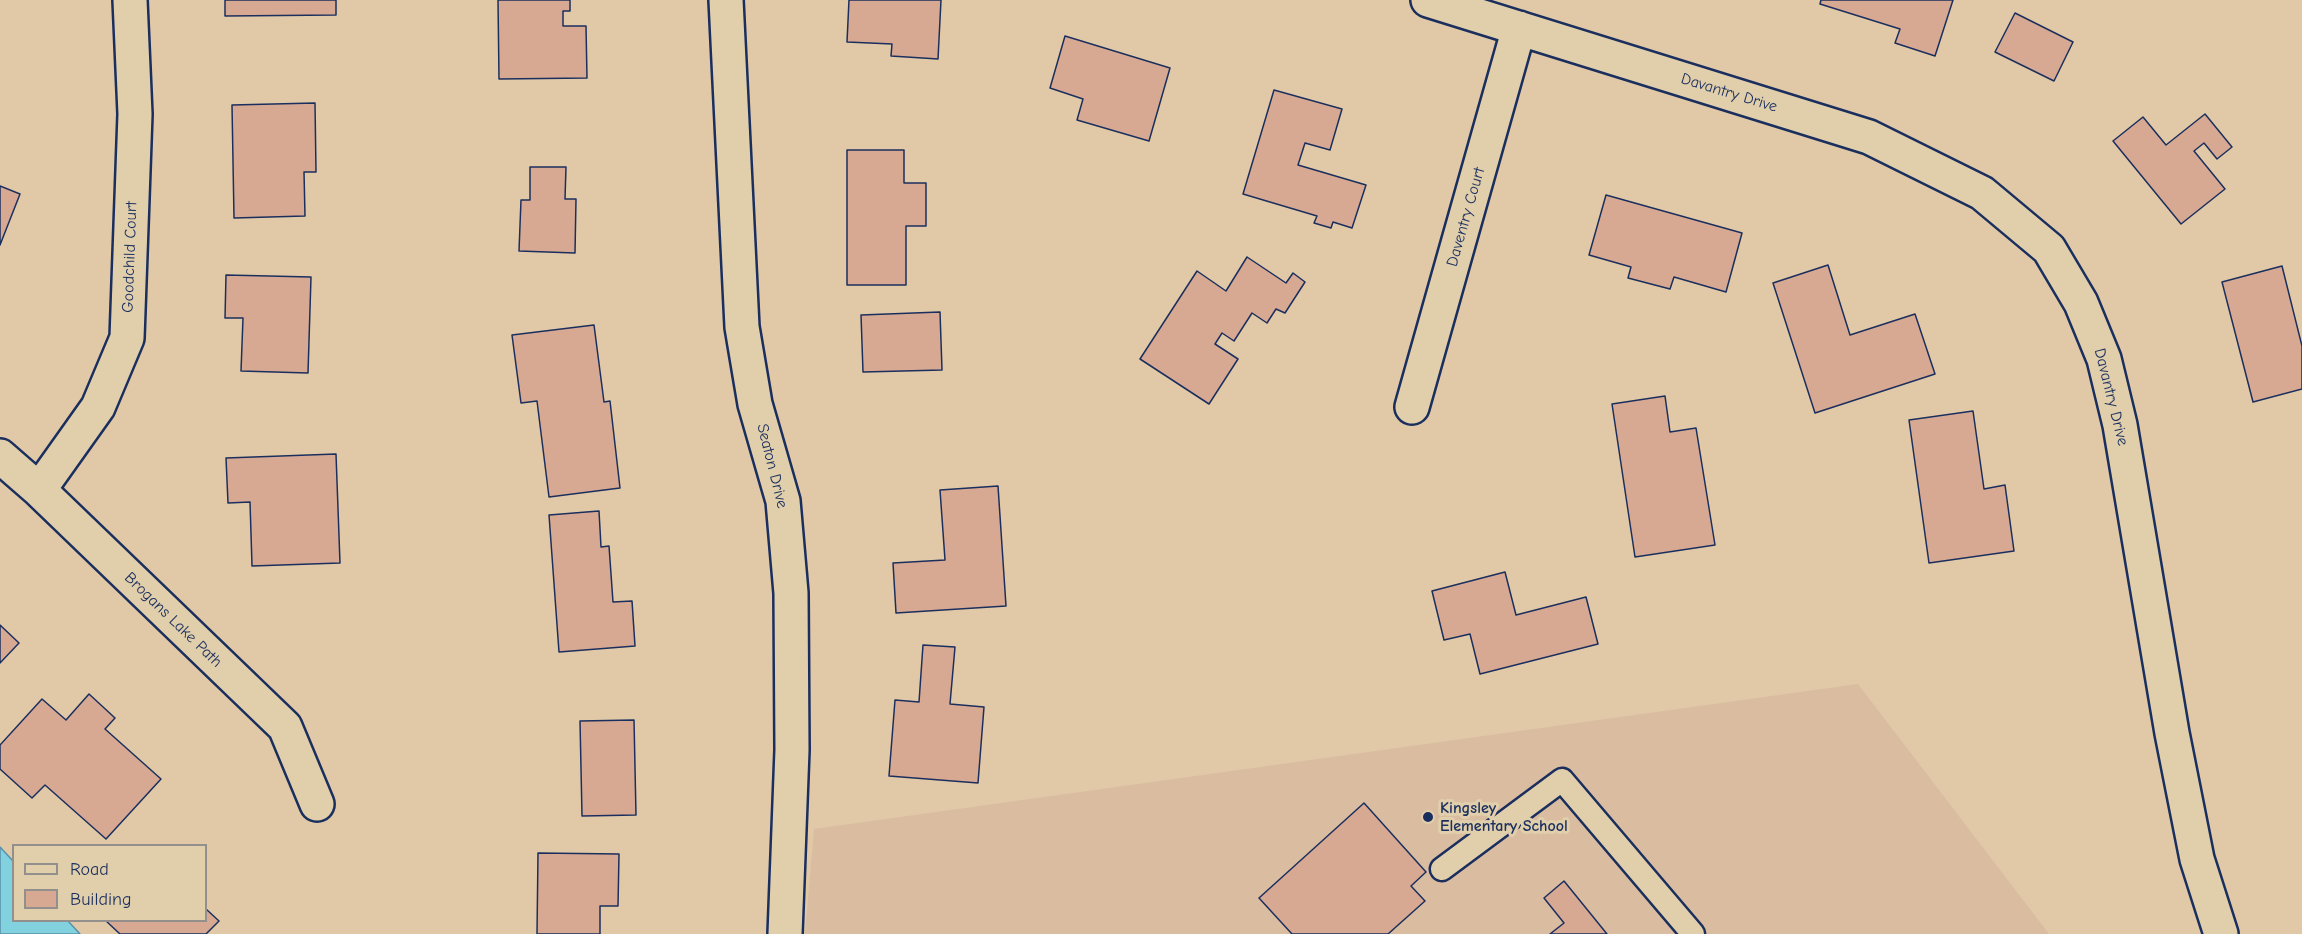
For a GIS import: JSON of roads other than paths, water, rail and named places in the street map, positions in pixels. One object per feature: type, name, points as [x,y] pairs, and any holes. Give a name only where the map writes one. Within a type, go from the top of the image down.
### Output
[{"type":"street","name":"Goodchild Court","points":[[39,490],[98,407],[127,338],[135,114],[130,0]]},
{"type":"street","name":"Seaton Drive","points":[[726,0],[742,327],[755,404],[783,501],[791,593],[792,750],[785,934]]},
{"type":"street","name":"Davantry Drive","points":[[1428,0],[1869,137],[1982,192],[2049,249],[2081,303],[2104,359],[2120,425],[2172,734],[2198,859],[2221,934]]},
{"type":"street","name":"Daventry Court","points":[[1412,407],[1520,28]]},
{"type":"street","name":"Brogans Lake Path","points":[[0,456],[39,490],[285,728],[317,804]]},
{"type":"lane","points":[[1442,869],[1562,780],[1693,934]]},
{"type":"water","points":[[0,847],[12,860],[12,922],[69,922],[80,934],[0,934]]},
{"type":"place","name":"Kingsley Elementary School","points":[[1428,817]]}]
